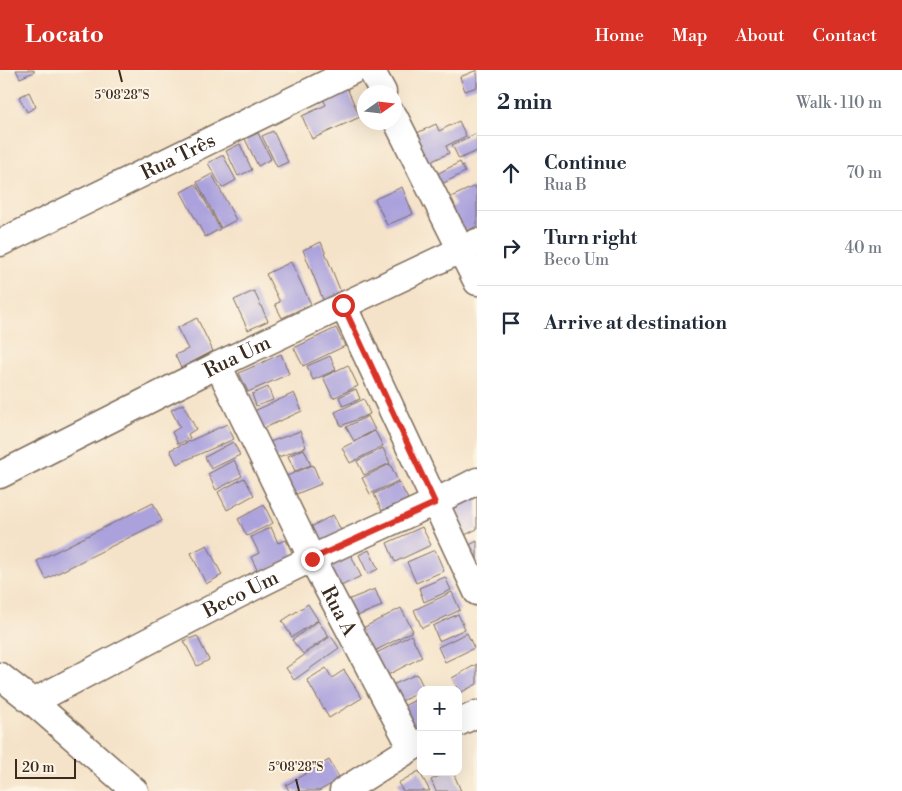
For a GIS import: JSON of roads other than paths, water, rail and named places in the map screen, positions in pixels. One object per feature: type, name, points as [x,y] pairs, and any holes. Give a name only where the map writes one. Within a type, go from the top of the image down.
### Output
[{"type":"street","name":"Rua Três","points":[[0,243],[354,70]]},
{"type":"street","points":[[372,70],[380,85]]},
{"type":"street","points":[[402,130],[469,246],[477,282]]},
{"type":"street","name":"Rua Um","points":[[0,476],[218,365],[469,246]]},
{"type":"street","points":[[343,305],[477,592]]},
{"type":"street","name":"Rua A","points":[[218,365],[312,559],[416,745]]},
{"type":"street","name":"Beco Um","points":[[33,702],[170,630],[312,559],[435,503],[477,481]]},
{"type":"street","points":[[0,676],[33,702],[135,791]]},
{"type":"street","points":[[462,721],[477,714]]},
{"type":"street","points":[[343,791],[416,745]]}]
